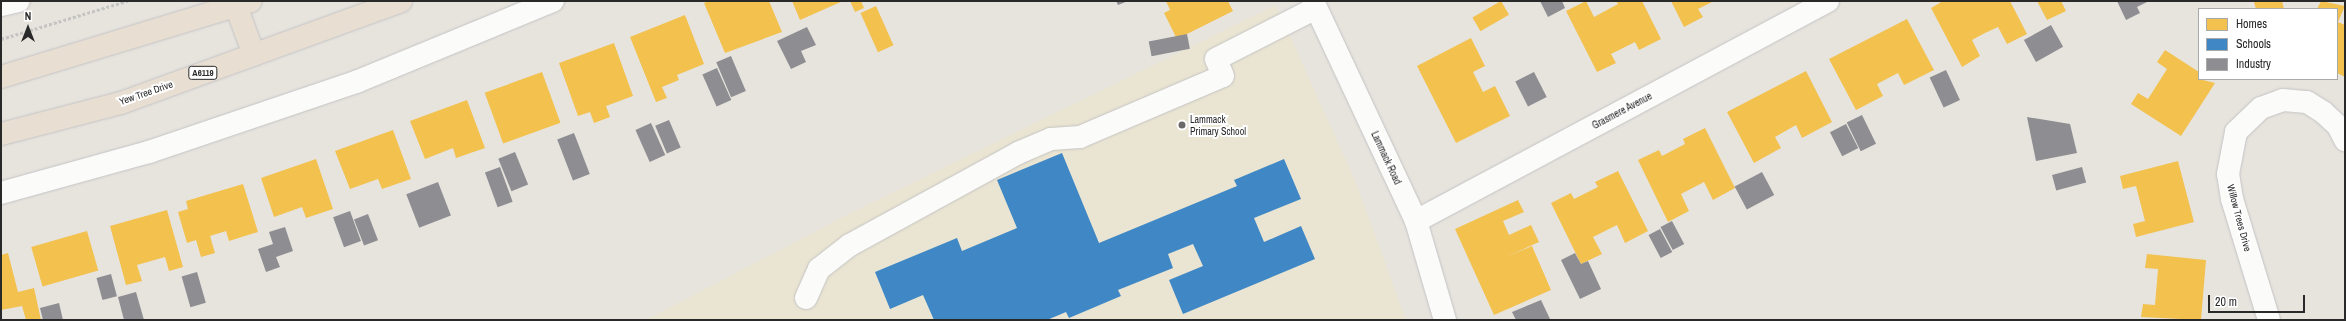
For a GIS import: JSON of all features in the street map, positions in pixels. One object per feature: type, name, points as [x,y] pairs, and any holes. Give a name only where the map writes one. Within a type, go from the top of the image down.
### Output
[{"type":"highway","name":"Yew Tree Drive","points":[[1,134],[121,103],[401,1]]},
{"type":"highway","points":[[1,77],[240,3],[254,55]]},
{"type":"street","points":[[1,5],[19,1]]},
{"type":"street","points":[[1,193],[149,152],[356,82],[553,1]]},
{"type":"street","name":"Grasmere Avenue","points":[[1416,220],[1819,3]]},
{"type":"street","points":[[806,298],[819,270],[850,245],[1018,153],[1051,139],[1080,137],[1223,76],[1216,59],[1314,4]]},
{"type":"street","name":"Lammack Road","points":[[1314,4],[1416,220],[1445,320]]},
{"type":"street","name":"Willow Trees Drive","points":[[2269,320],[2232,199],[2228,174],[2236,132],[2260,108],[2284,100],[2307,102],[2323,112],[2345,140]]},
{"type":"path","points":[[1,39],[127,1]]},
{"type":"shaded area","name":"Lammack Primary School","points":[[1276,5],[1357,185],[1406,320],[646,320],[843,217]]},
{"type":"building: Homes","points":[[709,1],[769,1],[782,32],[725,53],[704,3]]},
{"type":"building: Homes","points":[[792,1],[843,1],[800,20]]},
{"type":"building: Homes","points":[[850,1],[861,1],[864,8],[855,12]]},
{"type":"building: Homes","points":[[1166,1],[1228,1],[1233,11],[1177,39],[1164,13],[1170,10]]},
{"type":"building: Homes","points":[[1501,1],[1509,15],[1480,31],[1472,18]]},
{"type":"building: Homes","points":[[1586,1],[1594,17],[1618,4],[1616,1],[1642,1],[1661,39],[1639,50],[1635,42],[1611,54],[1616,63],[1597,72],[1566,11]]},
{"type":"building: Homes","points":[[1671,1],[1714,1],[1698,9],[1703,17],[1684,27]]},
{"type":"building: Homes","points":[[1943,1],[2010,1],[2027,34],[2007,44],[1998,27],[1985,33],[1972,40],[1980,56],[1962,67],[1931,8]]},
{"type":"building: Homes","points":[[2037,1],[2061,1],[2066,11],[2047,20]]},
{"type":"building: Homes","points":[[2282,1],[2284,8],[2256,8],[2254,2]]},
{"type":"building: Homes","points":[[2321,1],[2345,6],[2338,22],[2338,8],[2318,8]]},
{"type":"building: Homes","points":[[876,6],[893,45],[878,52],[860,13]]},
{"type":"building: Homes","points":[[685,15],[704,64],[677,75],[679,80],[662,87],[667,98],[656,102],[630,37]]},
{"type":"building: Homes","points":[[1907,19],[1934,70],[1904,85],[1898,73],[1877,84],[1883,96],[1856,110],[1829,59]]},
{"type":"building: Homes","points":[[2338,22],[2345,25],[2345,77],[2338,74]]},
{"type":"building: Homes","points":[[1471,38],[1485,66],[1473,72],[1483,92],[1495,86],[1510,116],[1456,143],[1417,66]]},
{"type":"building: Homes","points":[[614,43],[633,96],[606,106],[610,117],[594,123],[590,112],[578,116],[559,63]]},
{"type":"building: Homes","points":[[2165,50],[2198,71],[2198,80],[2215,83],[2181,136],[2131,104],[2138,93],[2148,99],[2167,69],[2157,62]]},
{"type":"building: Homes","points":[[1806,71],[1832,122],[1802,138],[1796,125],[1775,137],[1781,148],[1754,163],[1727,112]]},
{"type":"building: Homes","points":[[542,72],[560,123],[503,144],[485,93]]},
{"type":"building: Homes","points":[[467,100],[485,148],[456,158],[453,148],[425,159],[410,121]]},
{"type":"building: Homes","points":[[1705,128],[1735,188],[1713,200],[1704,182],[1681,194],[1689,211],[1668,222],[1638,160],[1659,150],[1662,156],[1685,144],[1683,139]]},
{"type":"building: Homes","points":[[393,130],[411,179],[382,189],[378,179],[350,189],[335,151]]},
{"type":"building: Homes","points":[[316,159],[333,209],[306,218],[302,207],[274,217],[261,178]]},
{"type":"building: Homes","points":[[2178,161],[2194,222],[2136,237],[2133,224],[2145,221],[2136,186],[2123,189],[2120,176]]},
{"type":"building: Homes","points":[[1618,171],[1648,231],[1625,243],[1617,225],[1593,237],[1602,254],[1581,264],[1551,203],[1571,193],[1574,199],[1598,187],[1595,182]]},
{"type":"building: Homes","points":[[243,184],[258,232],[229,241],[226,231],[210,236],[215,253],[201,257],[196,240],[187,243],[178,212],[188,209],[186,201]]},
{"type":"building: Homes","points":[[1518,200],[1524,212],[1503,221],[1509,235],[1531,225],[1539,242],[1506,257],[1532,246],[1551,290],[1494,315],[1455,229]]},
{"type":"building: Homes","points":[[167,210],[183,267],[169,271],[165,257],[137,265],[142,281],[126,285],[110,226]]},
{"type":"building: Homes","points":[[87,231],[98,270],[43,286],[31,247]]},
{"type":"building: Homes","points":[[8,253],[18,292],[34,288],[41,320],[26,320],[22,306],[1,310],[1,255]]},
{"type":"building: Homes","points":[[2147,254],[2206,260],[2201,320],[2141,317],[2143,304],[2155,305],[2158,269],[2145,268]]},
{"type":"building: Schools","points":[[1062,153],[1099,243],[1237,186],[1234,180],[1284,159],[1301,199],[1254,218],[1264,242],[1301,226],[1315,259],[1183,314],[1169,280],[1203,266],[1193,244],[1168,254],[1173,268],[1118,290],[1121,296],[1069,318],[1066,312],[1047,320],[934,320],[923,295],[890,309],[875,272],[957,238],[962,251],[1017,228],[997,180]]},
{"type":"building: Industry","points":[[1116,1],[1128,1],[1118,5]]},
{"type":"building: Industry","points":[[1540,1],[1562,1],[1565,8],[1548,17]]},
{"type":"building: Industry","points":[[2117,1],[2149,1],[2137,7],[2140,13],[2126,20]]},
{"type":"building: Industry","points":[[2051,25],[2063,47],[2036,62],[2024,40]]},
{"type":"building: Industry","points":[[807,27],[816,45],[801,51],[806,62],[791,69],[777,41]]},
{"type":"building: Industry","points":[[1187,34],[1190,49],[1152,56],[1149,41]]},
{"type":"building: Industry","points":[[731,56],[746,91],[731,97],[716,62]]},
{"type":"building: Industry","points":[[717,68],[731,100],[717,106],[702,75]]},
{"type":"building: Industry","points":[[1946,70],[1960,100],[1944,108],[1930,78]]},
{"type":"building: Industry","points":[[1534,72],[1547,97],[1528,106],[1515,82]]},
{"type":"building: Industry","points":[[1862,115],[1876,144],[1861,151],[1847,122]]},
{"type":"building: Industry","points":[[2027,117],[2070,124],[2077,153],[2036,161]]},
{"type":"building: Industry","points":[[669,120],[681,148],[667,153],[655,126]]},
{"type":"building: Industry","points":[[651,123],[665,155],[650,162],[635,130]]},
{"type":"building: Industry","points":[[1846,124],[1858,148],[1842,156],[1830,132]]},
{"type":"building: Industry","points":[[574,133],[590,174],[573,181],[557,139]]},
{"type":"building: Industry","points":[[515,152],[528,184],[511,191],[498,159]]},
{"type":"building: Industry","points":[[500,167],[513,202],[498,207],[485,172]]},
{"type":"building: Industry","points":[[2082,167],[2086,182],[2056,190],[2052,175]]},
{"type":"building: Industry","points":[[1762,172],[1774,195],[1747,210],[1735,187]]},
{"type":"building: Industry","points":[[438,182],[451,216],[419,228],[406,194]]},
{"type":"building: Industry","points":[[350,211],[361,241],[344,247],[333,217]]},
{"type":"building: Industry","points":[[368,214],[378,240],[364,246],[354,219]]},
{"type":"building: Industry","points":[[1672,221],[1684,244],[1673,250],[1661,227]]},
{"type":"building: Industry","points":[[285,227],[293,251],[276,257],[280,267],[266,272],[258,249],[273,244],[269,232]]},
{"type":"building: Industry","points":[[1660,229],[1672,252],[1661,258],[1649,235]]},
{"type":"building: Industry","points":[[1575,253],[1581,264],[1588,261],[1601,289],[1580,299],[1561,260]]},
{"type":"building: Industry","points":[[197,272],[206,303],[190,307],[182,276]]},
{"type":"building: Industry","points":[[111,274],[117,296],[102,300],[97,278]]},
{"type":"building: Industry","points":[[136,292],[144,320],[124,320],[118,297]]},
{"type":"building: Industry","points":[[1541,300],[1550,319],[1516,320],[1512,312]]},
{"type":"building: Industry","points":[[59,303],[63,320],[43,320],[40,308]]},
{"type":"place","name":"Lammack Primary School","points":[[1182,125]]}]
